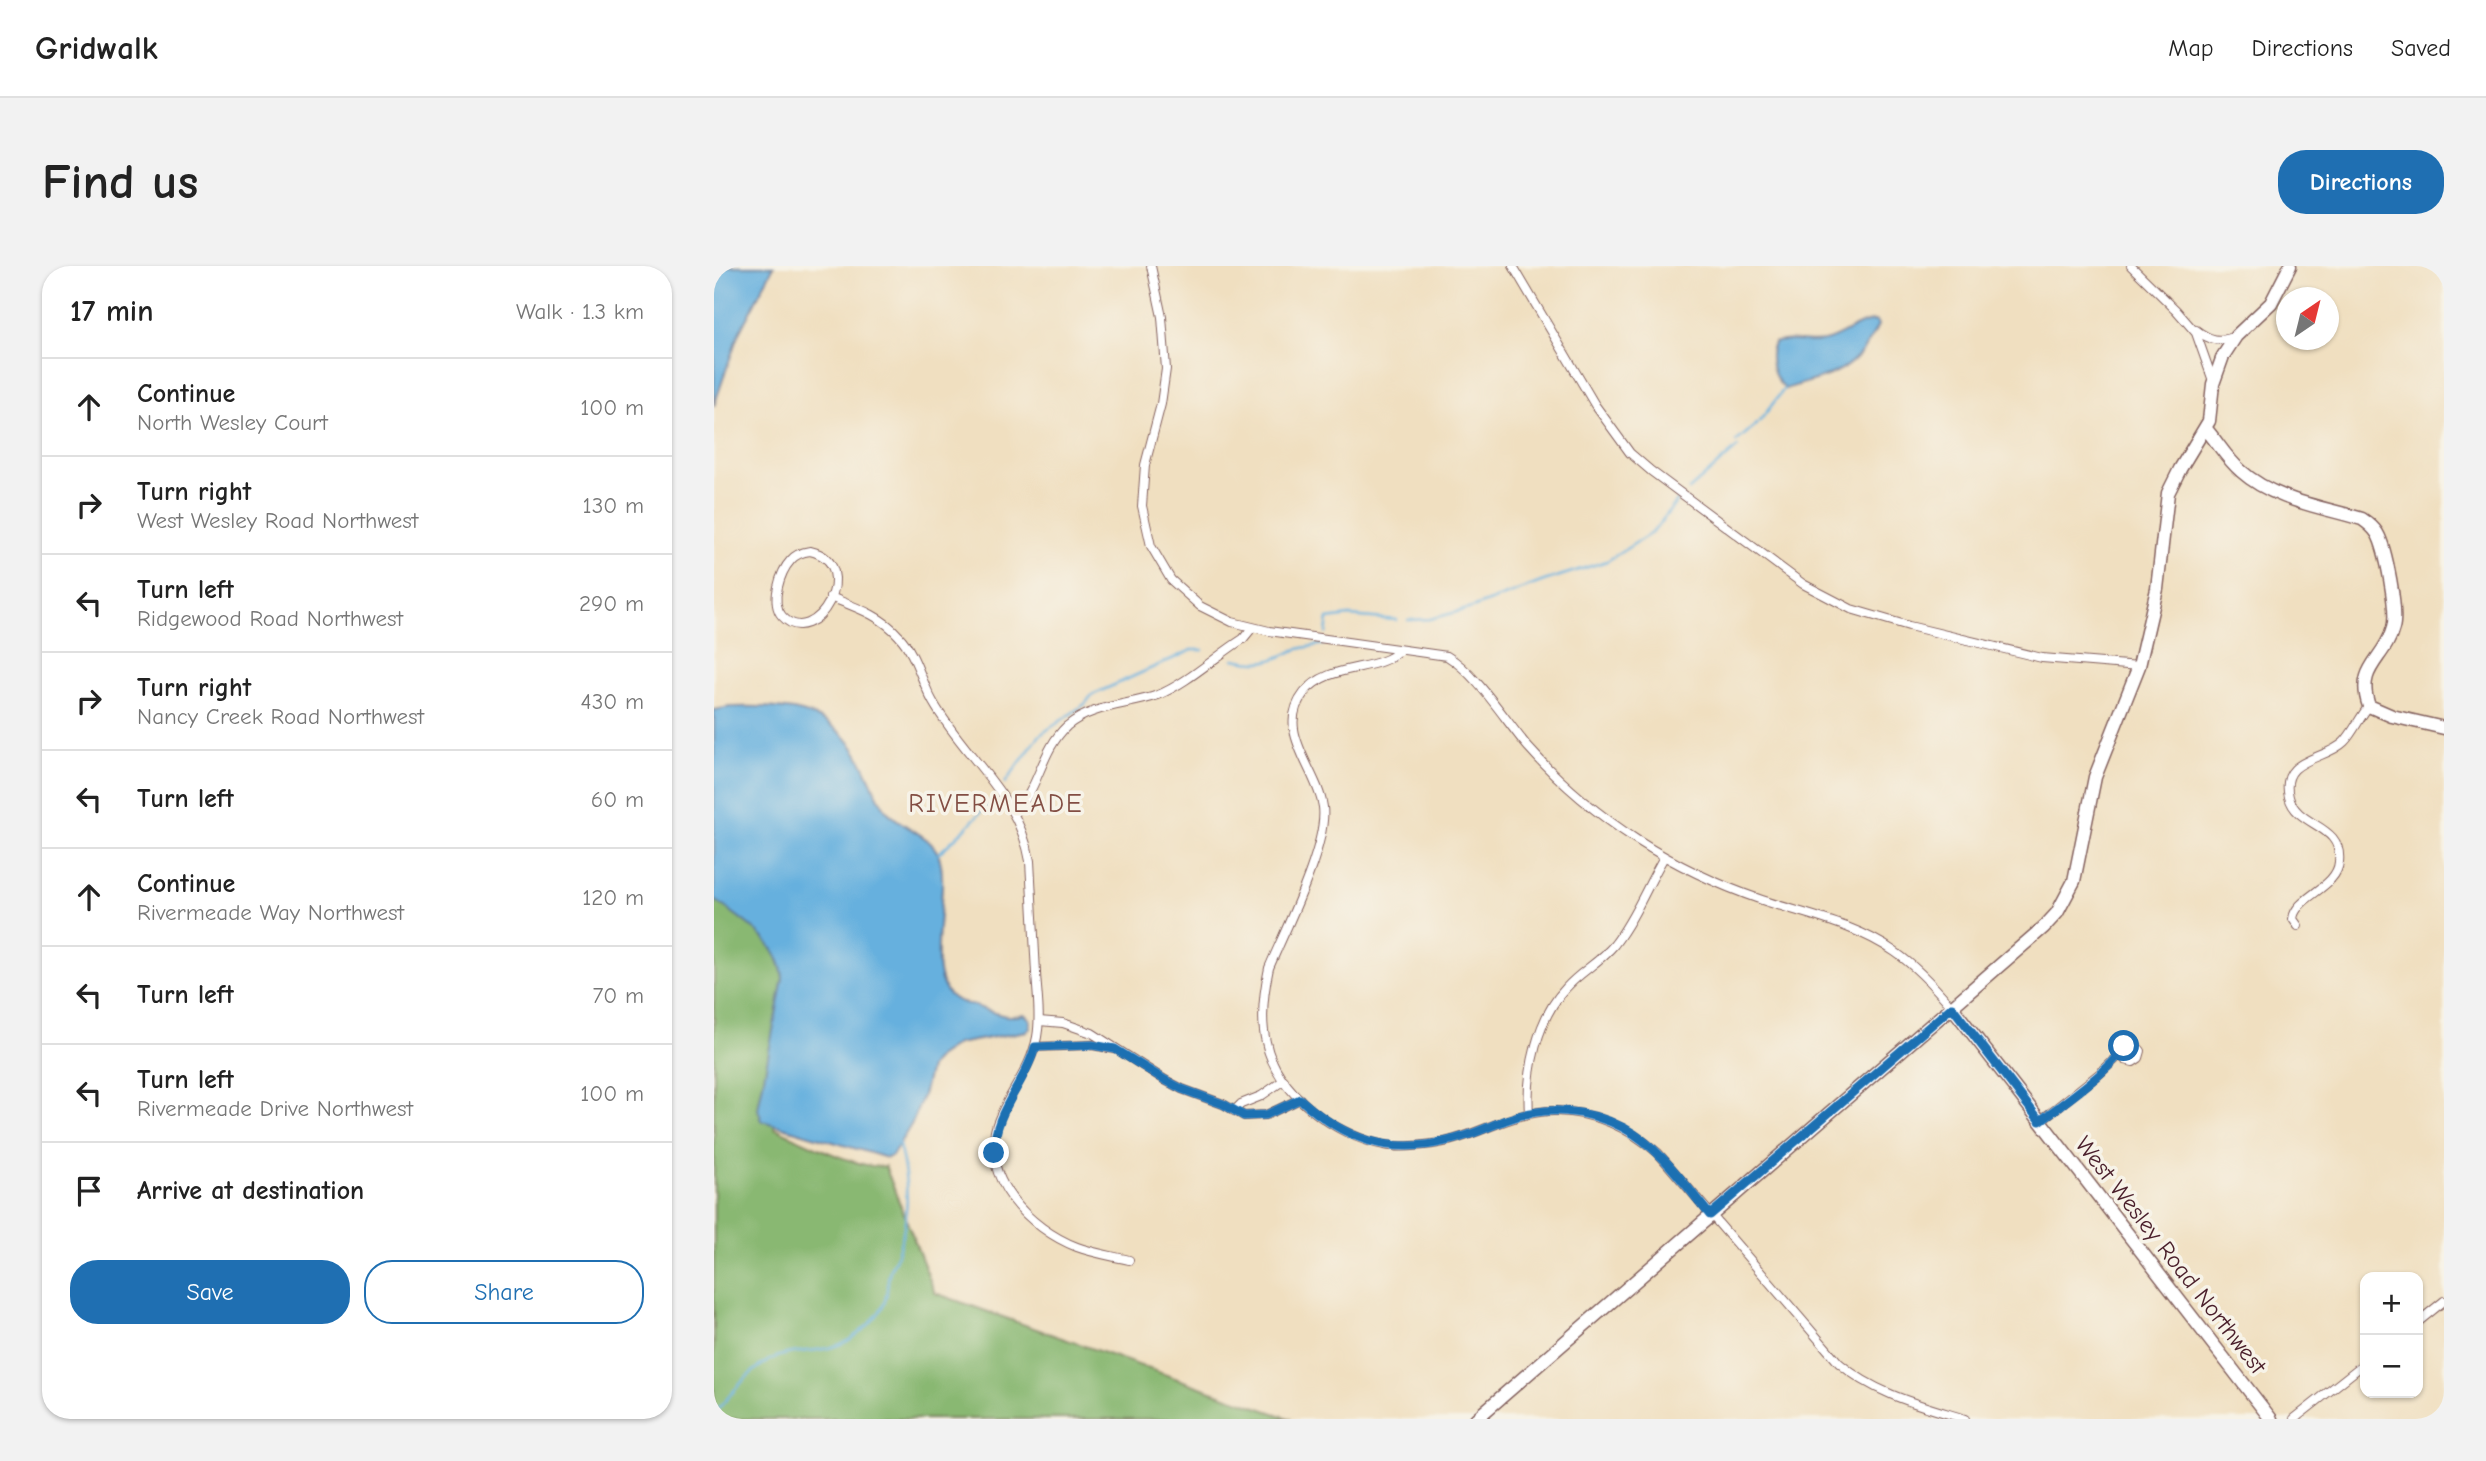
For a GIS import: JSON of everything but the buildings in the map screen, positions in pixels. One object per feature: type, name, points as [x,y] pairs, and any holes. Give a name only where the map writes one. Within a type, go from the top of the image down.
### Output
[{"type":"street","name":"West Wesley Road Northwest","points":[[1151,266],[1162,317],[1166,369],[1164,390],[1142,483],[1142,506],[1146,529],[1161,564],[1184,593],[1215,615],[1252,628],[1438,653],[1454,660],[1528,747],[1563,783],[1614,824],[1664,857],[1734,890],[1821,917],[1872,937],[1915,967],[1952,1007],[2271,1419]]},
{"type":"street","points":[[1513,266],[1595,405],[1630,453],[1803,584],[1851,609],[1928,631],[2042,657],[2139,666]]},
{"type":"street","points":[[2131,266],[2188,324],[2200,341],[2214,384]]},
{"type":"street","points":[[1476,1419],[2044,927],[2067,897],[2079,865],[2095,777],[2139,666],[2157,589],[2168,493],[2206,429],[2214,384],[2223,356],[2236,336],[2270,303],[2290,266]]},
{"type":"street","points":[[2188,324],[2212,340],[2225,340],[2236,336]]},
{"type":"street","points":[[2206,429],[2230,460],[2253,480],[2292,499],[2362,519],[2378,534],[2386,555],[2395,621],[2390,636],[2366,676],[2365,691],[2369,706]]},
{"type":"street","points":[[810,551],[820,553],[828,559],[834,566],[836,576],[830,597],[822,614],[811,623],[796,624],[783,617],[777,607],[776,595],[786,566],[792,558],[810,551]]},
{"type":"street","points":[[830,597],[874,615],[900,636],[912,653],[934,704],[1015,813],[1025,836],[1030,861],[1039,1021],[1035,1047],[1026,1071],[996,1127],[994,1153],[1000,1178],[1015,1202],[1048,1230],[1077,1246],[1129,1261]]},
{"type":"street","points":[[1015,813],[1051,745],[1070,724],[1094,710],[1148,698],[1168,690],[1243,639],[1252,628]]},
{"type":"street","points":[[1400,650],[1390,658],[1317,680],[1302,695],[1295,710],[1294,732],[1300,753],[1318,785],[1324,816],[1318,847],[1269,968],[1265,987],[1265,1041],[1271,1059],[1284,1080],[1321,1118],[1340,1130],[1373,1143],[1391,1146],[1450,1141],[1529,1113],[1556,1111],[1604,1119],[1626,1129],[1658,1153],[1850,1373],[1896,1397],[1965,1419]]},
{"type":"street","points":[[2369,706],[2392,716],[2444,728]]},
{"type":"street","points":[[2298,926],[2293,919],[2295,911],[2330,880],[2339,862],[2338,847],[2328,832],[2295,809],[2289,796],[2289,781],[2294,770],[2303,761],[2334,750],[2343,743],[2369,706]]},
{"type":"street","points":[[1529,1113],[1533,1061],[1547,1012],[1568,985],[1614,945],[1637,911],[1664,857]]},
{"type":"street","points":[[1039,1021],[1063,1023],[1102,1038],[1173,1085],[1244,1116],[1266,1115],[1300,1099]]},
{"type":"street","points":[[1035,1047],[1092,1045],[1115,1049]]},
{"type":"street","points":[[2040,1121],[2122,1054]]},
{"type":"street","points":[[1234,1111],[1241,1104],[1261,1096],[1284,1080]]},
{"type":"street","points":[[2423,1318],[2444,1301]]},
{"type":"street","points":[[2294,1419],[2360,1367]]},
{"type":"green space","points":[[714,882],[764,933],[788,967],[773,1038],[775,1128],[846,1159],[861,1164],[885,1166],[935,1293],[1291,1419],[714,1419]]},
{"type":"water","points":[[714,266],[774,266],[738,335],[714,406]]},
{"type":"water","points":[[1876,321],[1878,325],[1861,353],[1841,369],[1785,389],[1777,380],[1771,361],[1774,343],[1824,341]]},
{"type":"water","points":[[767,707],[802,712],[832,726],[845,737],[861,760],[886,810],[928,841],[938,854],[942,869],[942,887],[938,951],[943,986],[959,1001],[1001,1015],[1024,1014],[1030,1019],[1030,1028],[1027,1031],[957,1044],[939,1056],[930,1067],[912,1123],[892,1156],[887,1158],[762,1121],[758,1109],[783,978],[780,964],[767,942],[747,923],[714,899],[714,710]]},
{"type":"waterway","points":[[1736,442],[1759,422],[1784,389]]},
{"type":"waterway","points":[[1689,490],[1738,447]]},
{"type":"waterway","points":[[1408,620],[1430,619],[1472,608],[1607,561],[1653,532],[1678,500]]},
{"type":"waterway","points":[[1326,633],[1328,619],[1349,616],[1397,620]]},
{"type":"waterway","points":[[1234,659],[1266,661],[1298,649],[1324,644]]},
{"type":"waterway","points":[[1005,783],[1040,735],[1085,704],[1092,695],[1192,650],[1203,650]]},
{"type":"waterway","points":[[938,854],[994,798]]},
{"type":"waterway","points":[[714,1414],[746,1378],[766,1362],[787,1354],[842,1344],[875,1318],[885,1301],[889,1274],[900,1245],[906,1217],[907,1189],[899,1145]]},
{"type":"district","name":"RIVERMEADE","points":[[996,804]]},
{"type":"route","points":[[994,1153],[996,1127],[1026,1071],[1035,1047],[1092,1045],[1115,1049],[1182,1089],[1223,1104],[1244,1116],[1266,1115],[1300,1099],[1321,1118],[1340,1130],[1382,1145],[1450,1141],[1509,1119],[1543,1111],[1580,1113],[1604,1119],[1626,1129],[1658,1153],[1710,1215],[1952,1007],[2040,1121],[2122,1054],[2124,1046]]}]
